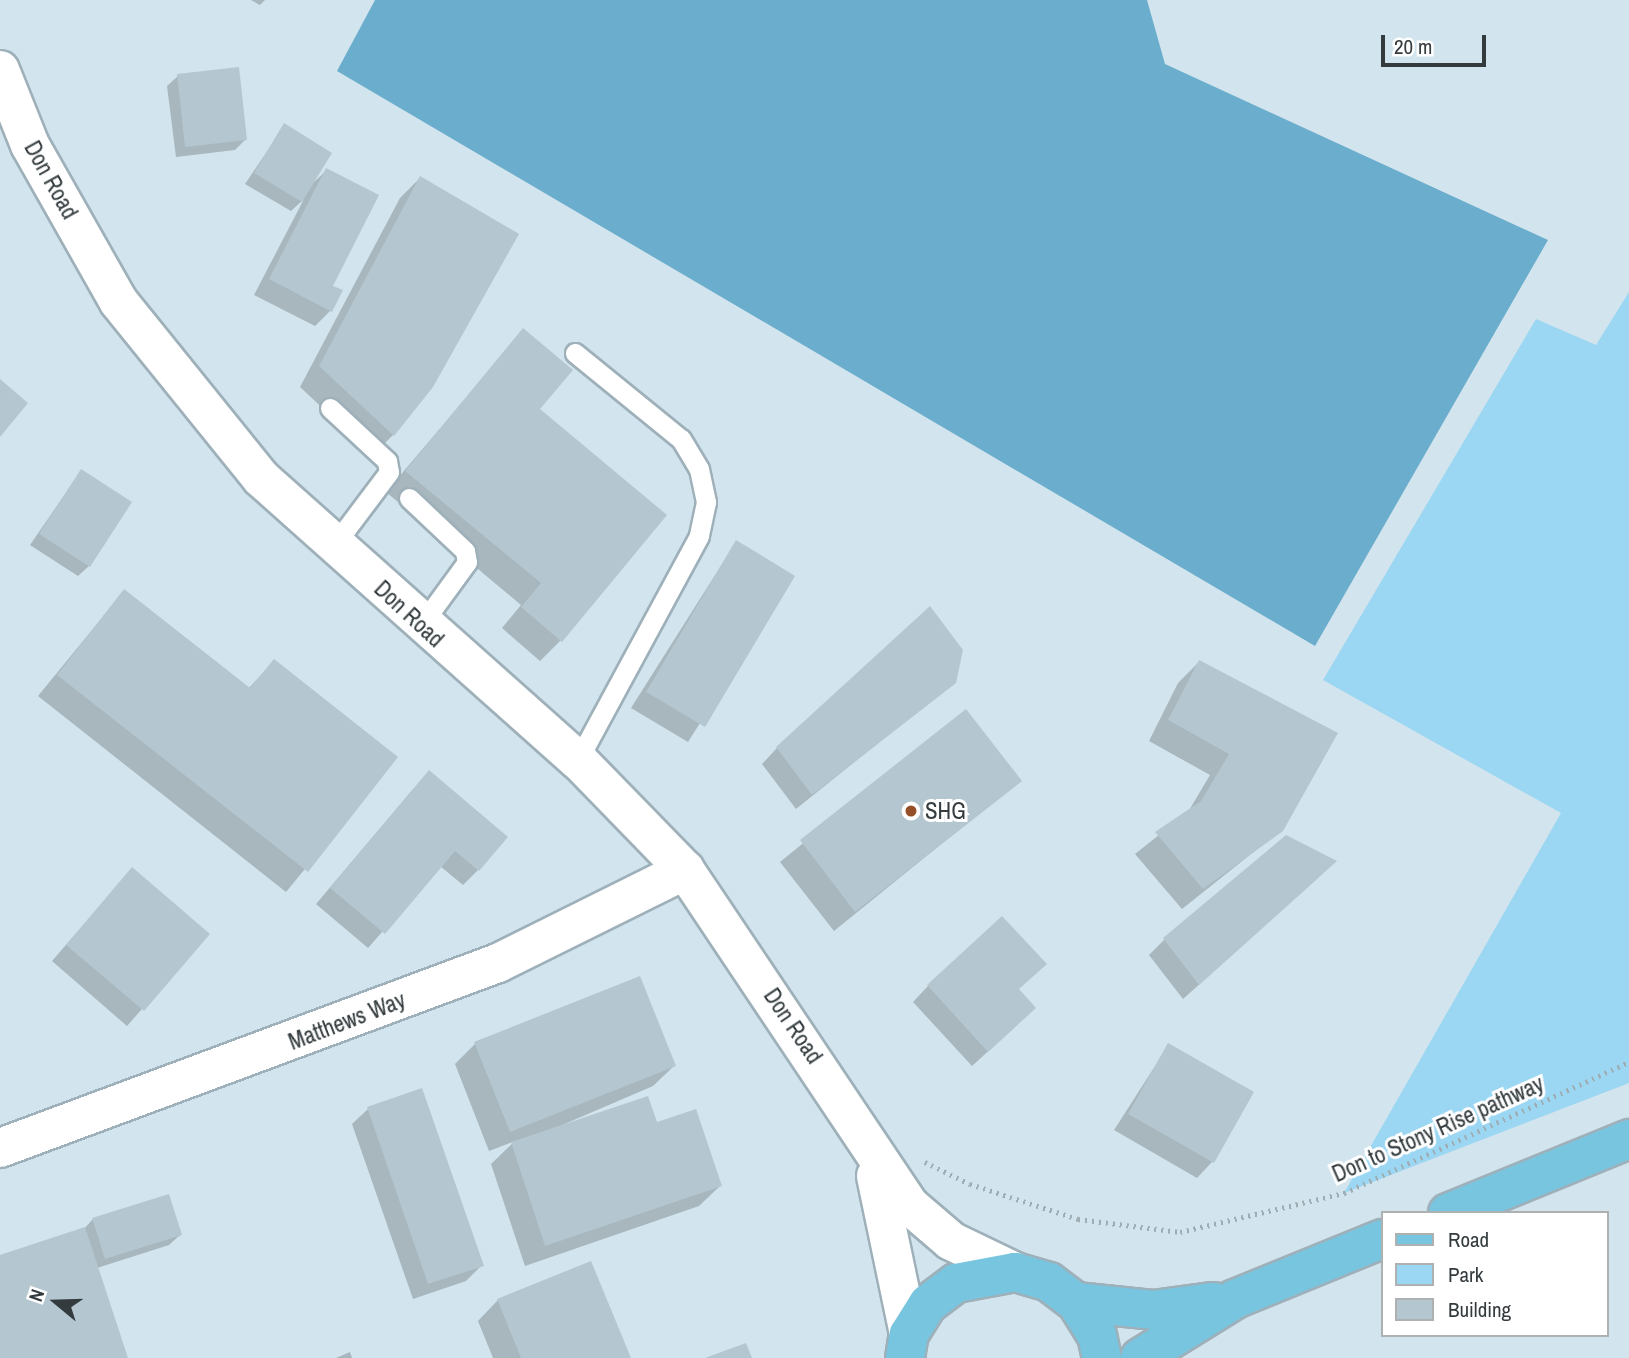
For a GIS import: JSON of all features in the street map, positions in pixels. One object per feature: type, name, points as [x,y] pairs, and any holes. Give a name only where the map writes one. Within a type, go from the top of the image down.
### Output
[{"type":"main road","name":"Don Road","points":[[0,70],[30,145],[119,302],[261,478],[421,625],[578,760],[685,870],[909,1205],[951,1241],[1015,1272]]},
{"type":"main road","name":"Matthews Way","points":[[0,1149],[498,963],[685,870]]},
{"type":"main road","name":"Don Road","points":[[857,1129],[884,1195],[907,1346]]},
{"type":"main road","points":[[1453,1211],[1629,1139]]},
{"type":"main road","points":[[1140,1358],[1236,1299],[1380,1241]]},
{"type":"main road","points":[[907,1346],[928,1304],[956,1283],[1015,1272],[1049,1282],[1076,1303],[1097,1335],[1102,1358]]},
{"type":"main road","points":[[1076,1303],[1153,1310],[1236,1299]]},
{"type":"lane","points":[[575,353],[681,439],[699,469],[706,502],[699,536],[578,760]]},
{"type":"lane","points":[[330,408],[387,461],[389,472],[334,544]]},
{"type":"lane","points":[[409,498],[465,551],[467,562],[421,625]]},
{"type":"path","name":"Don to Stony Rise pathway","points":[[914,1157],[970,1184],[1078,1219],[1180,1232],[1344,1193],[1629,1062]]},
{"type":"green space","points":[[1629,292],[1629,1083],[1344,1193],[1561,813],[1323,680],[1536,319],[1596,345]]},
{"type":"shaded area","points":[[375,0],[1147,0],[1165,64],[1548,240],[1315,646],[337,71]]},
{"type":"building","points":[[239,67],[247,140],[185,147],[177,74]]},
{"type":"building","points":[[284,123],[332,153],[302,202],[254,173]]},
{"type":"building","points":[[326,168],[379,195],[333,286],[343,290],[332,312],[269,279]]},
{"type":"building","points":[[420,176],[519,234],[433,387],[394,436],[319,366]]},
{"type":"building","points":[[523,328],[573,370],[540,409],[667,515],[562,642],[521,607],[541,583],[405,471]]},
{"type":"building","points":[[0,379],[28,403],[0,437]]},
{"type":"building","points":[[81,469],[132,502],[90,567],[39,534]]},
{"type":"building","points":[[736,540],[795,576],[705,727],[646,692]]},
{"type":"building","points":[[124,589],[250,688],[274,659],[398,757],[308,872],[57,675]]},
{"type":"building","points":[[930,606],[963,650],[956,683],[812,795],[776,747]]},
{"type":"building","points":[[1199,660],[1338,733],[1283,831],[1203,889],[1155,832],[1201,801],[1229,754],[1168,720]]},
{"type":"building","name":"SHG","points":[[966,709],[1022,781],[855,912],[800,840]]},
{"type":"building","points":[[429,770],[508,837],[479,871],[455,851],[385,934],[330,888]]},
{"type":"building","points":[[1286,835],[1337,861],[1199,985],[1163,938]]},
{"type":"building","points":[[132,867],[210,934],[144,1011],[66,945]]},
{"type":"building","points":[[1002,916],[1047,964],[1019,989],[1036,1008],[988,1052],[927,985]]},
{"type":"building","points":[[640,976],[676,1066],[510,1132],[474,1042]]},
{"type":"building","points":[[1168,1043],[1254,1092],[1214,1163],[1128,1114]]},
{"type":"building","points":[[422,1088],[484,1266],[428,1284],[367,1107]]},
{"type":"building","points":[[648,1096],[657,1122],[696,1109],[722,1186],[545,1246],[511,1142]]},
{"type":"building","points":[[169,1194],[182,1235],[105,1259],[92,1218]]},
{"type":"building","points":[[85,1227],[128,1358],[0,1358],[0,1255]]},
{"type":"building","points":[[591,1261],[631,1358],[521,1358],[497,1299]]},
{"type":"building","points":[[746,1343],[752,1358],[705,1358]]},
{"type":"place","name":"SHG","points":[[911,811]]}]
